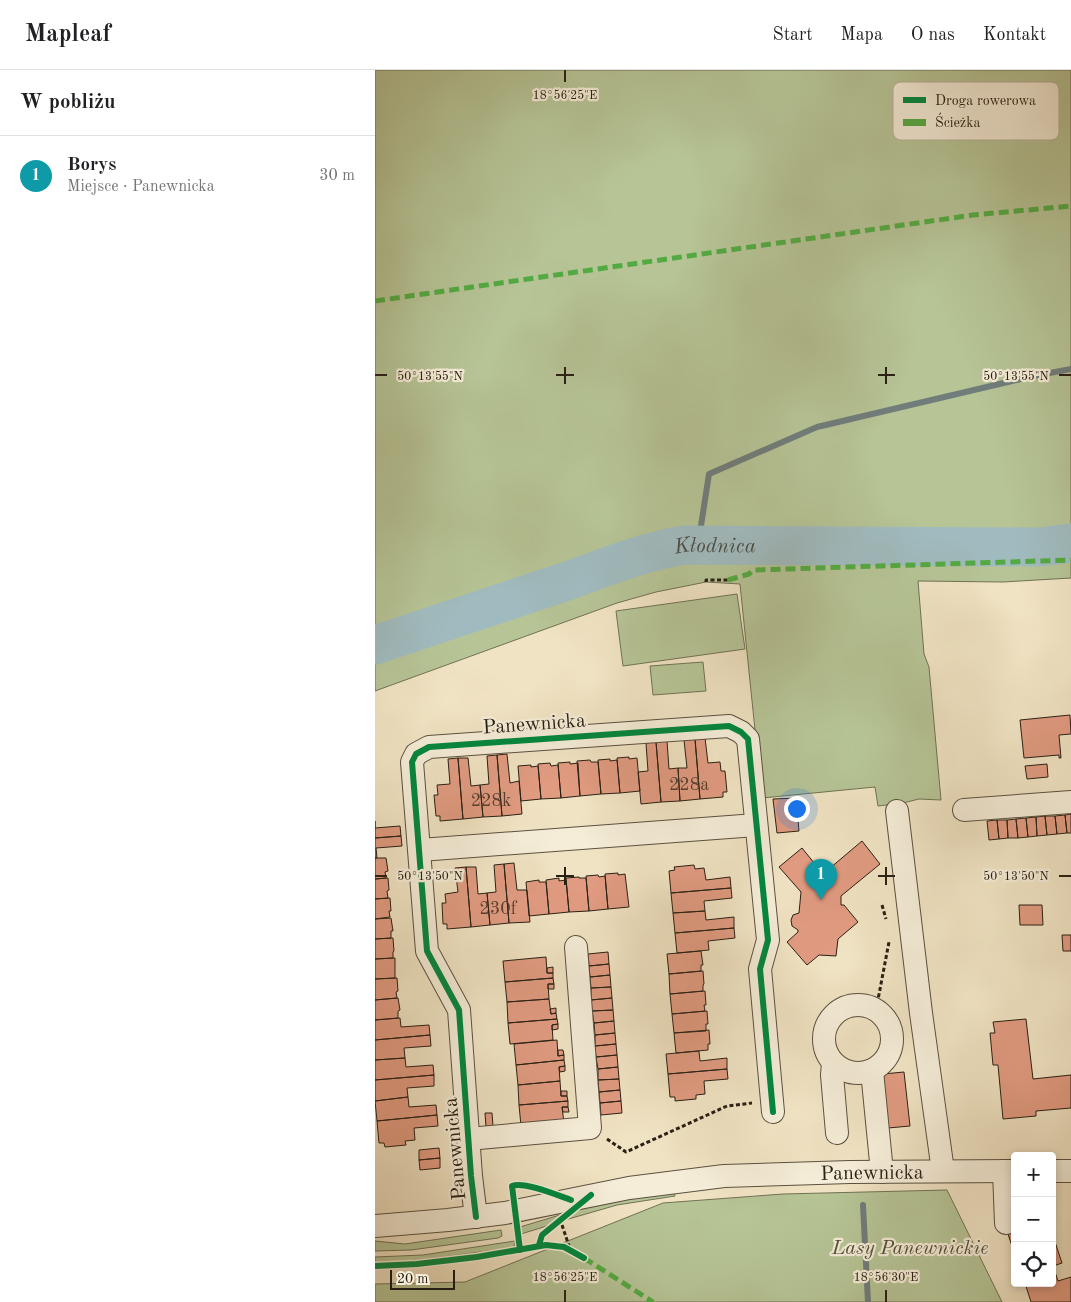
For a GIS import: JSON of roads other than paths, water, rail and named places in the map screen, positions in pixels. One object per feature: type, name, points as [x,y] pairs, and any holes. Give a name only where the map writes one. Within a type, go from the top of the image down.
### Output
[{"type":"street","name":"Panewnicka","points":[[476,1217],[459,1010],[427,951],[412,762],[416,754],[429,747],[729,726],[741,732],[748,739],[768,940],[760,968],[773,1107]]},
{"type":"street","points":[[964,810],[1071,802]]},
{"type":"street","name":"Panewnicka","points":[[897,811],[921,1013],[943,1171]]},
{"type":"street","points":[[420,850],[756,825]]},
{"type":"street","name":"Panewnicka","points":[[469,1139],[590,1128],[576,947]]},
{"type":"street","points":[[858,1005],[867,1006],[882,1016],[892,1038],[892,1044],[883,1063],[872,1071],[858,1074],[844,1071],[833,1063],[827,1053],[823,1038],[827,1025],[834,1014],[844,1008],[858,1005]]},
{"type":"street","points":[[882,1016],[921,1013]]},
{"type":"street","points":[[833,1063],[832,1075],[837,1133]]},
{"type":"street","points":[[872,1071],[882,1172]]},
{"type":"street","points":[[1006,1224],[1010,1171]]},
{"type":"street","name":"Panewnicka","points":[[375,1226],[476,1217],[629,1188],[765,1173],[1010,1171]]},
{"type":"street","points":[[1056,1171],[1071,1171]]},
{"type":"waterway","points":[[698,545],[709,474],[817,427],[1029,377],[1071,369]]},
{"type":"waterway","name":"Kłodnica","points":[[375,645],[625,560],[684,545],[1040,547],[1071,543]]},
{"type":"waterway","points":[[863,1205],[868,1302]]},
{"type":"place","name":"Borys","points":[[821,900]]},
{"type":"park label","name":"Lasy Panewnickie","points":[[910,1247]]}]
